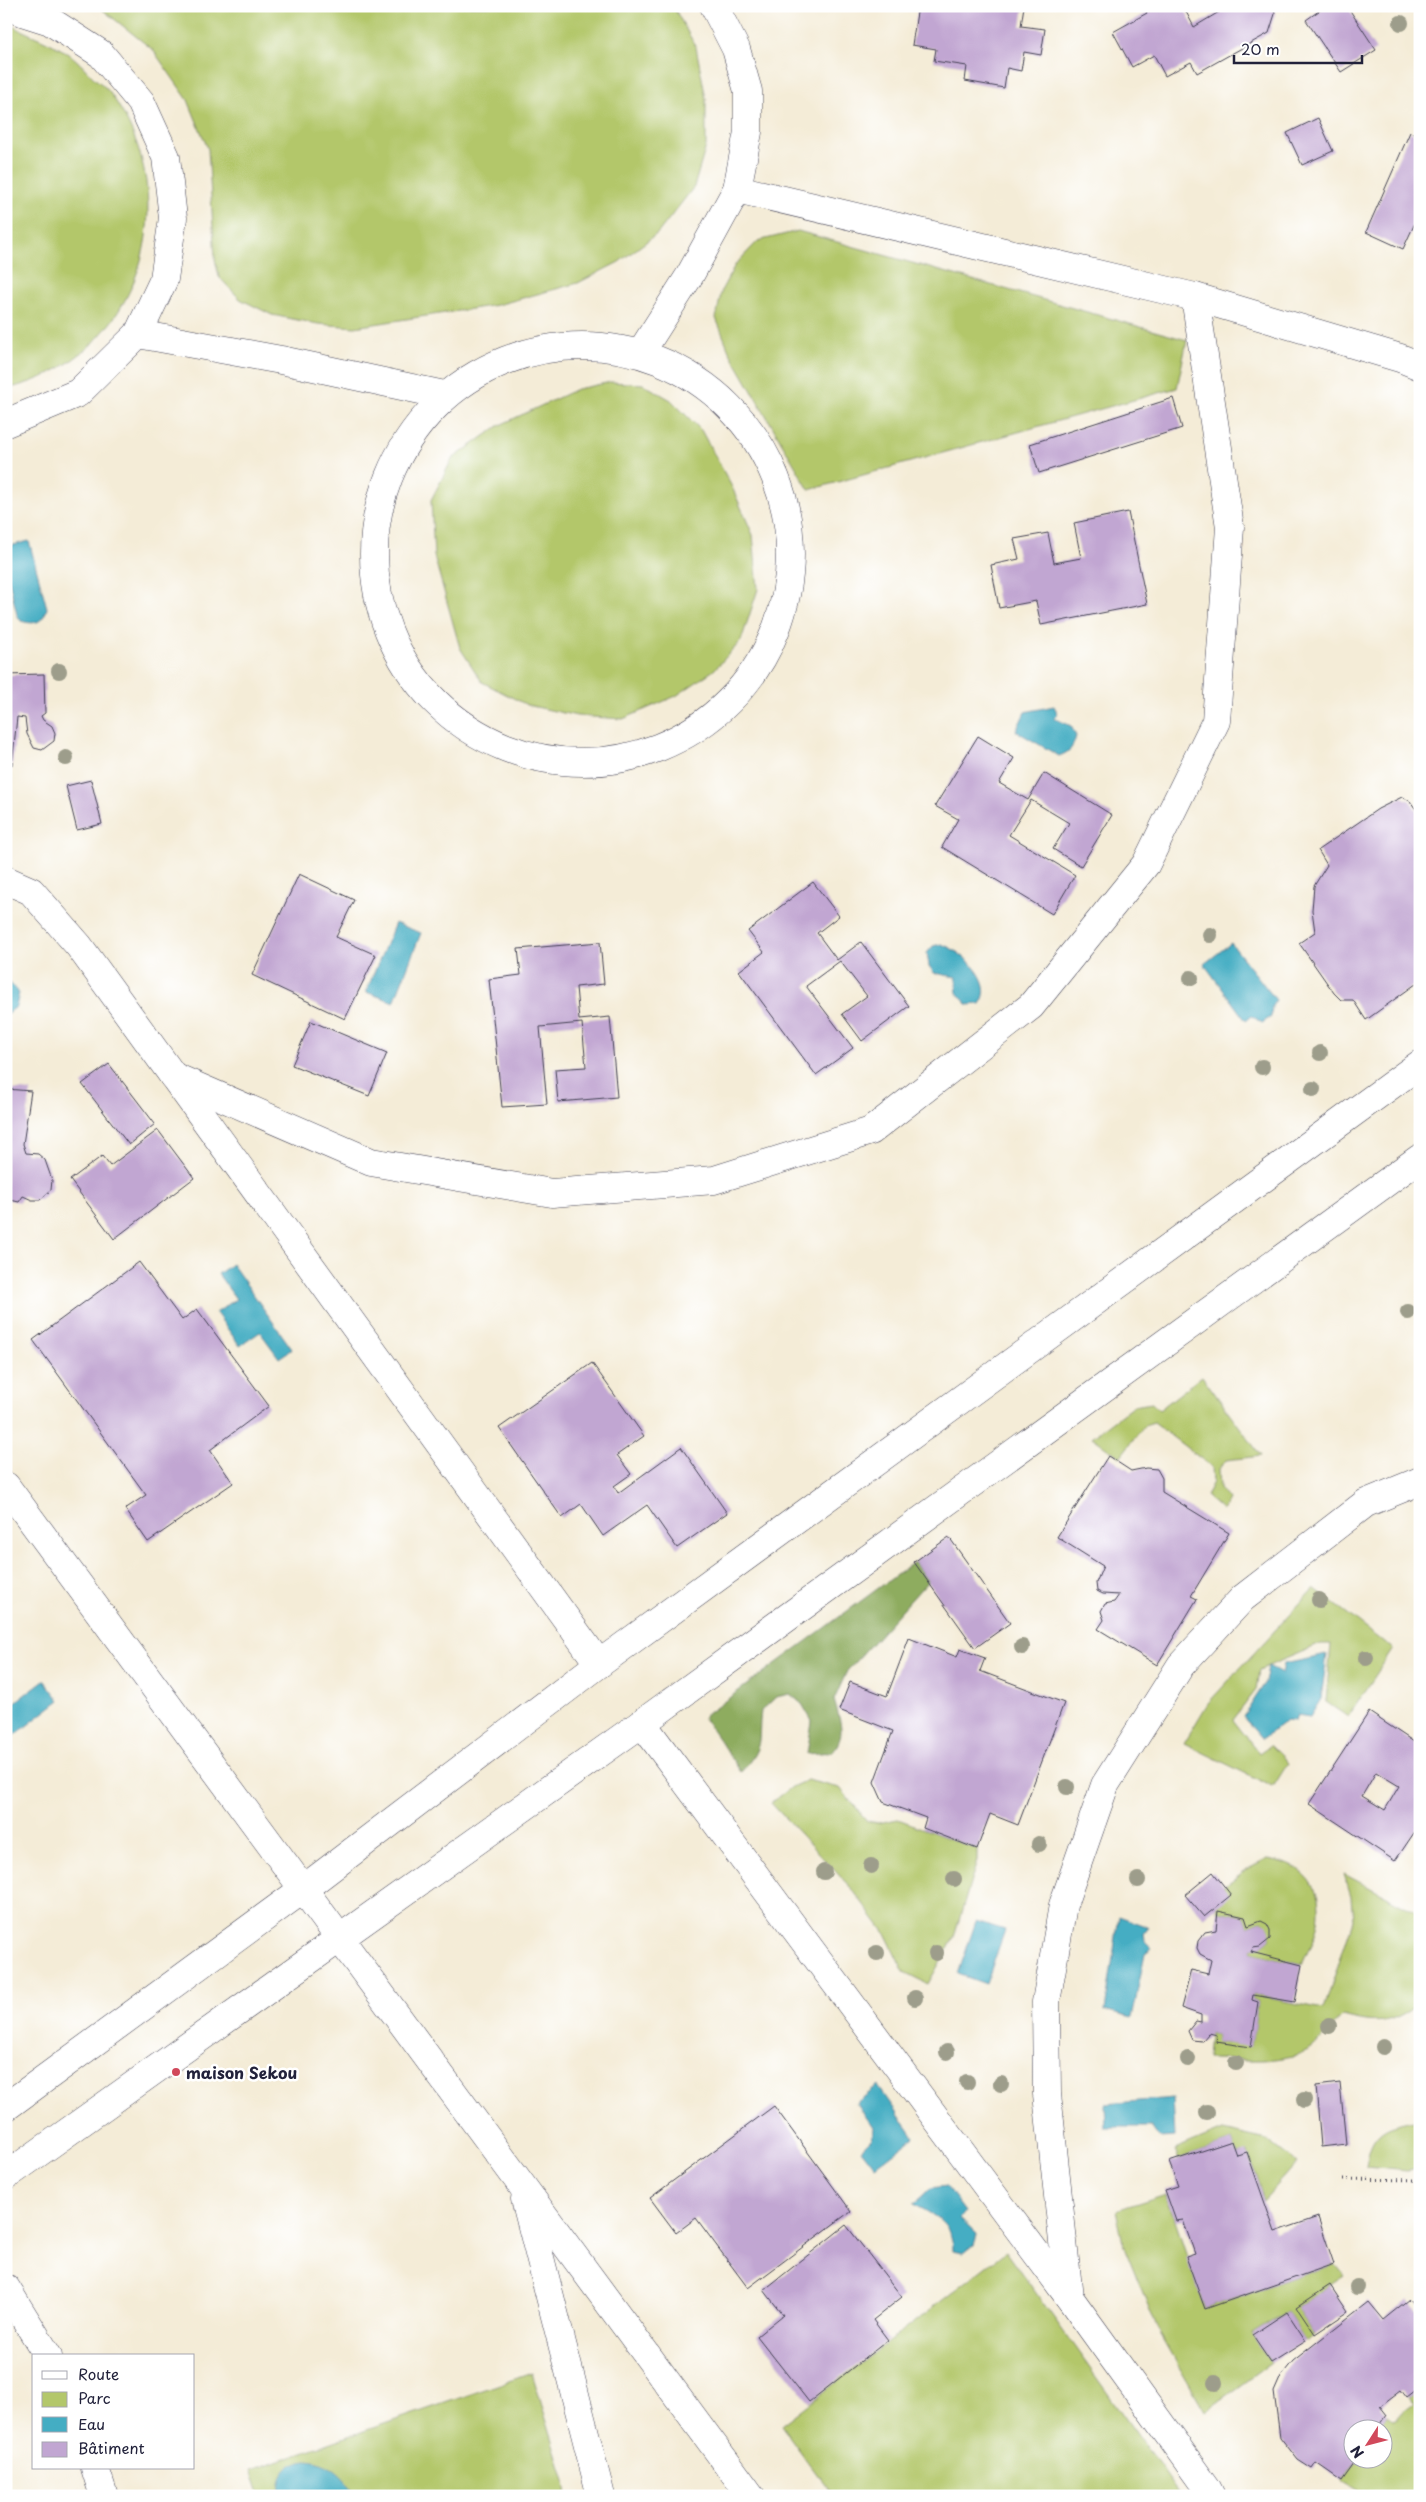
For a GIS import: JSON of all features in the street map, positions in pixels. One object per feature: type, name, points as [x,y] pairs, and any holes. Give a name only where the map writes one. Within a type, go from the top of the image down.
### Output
[{"type":"street","points":[[641,352],[690,275],[737,189],[748,132],[748,91],[736,49],[714,6]]},
{"type":"street","points":[[6,7],[50,21],[101,54],[141,102],[166,157],[174,218],[164,279],[138,334],[78,394],[6,423]]},
{"type":"street","points":[[737,189],[1195,298],[1400,358],[1420,366]]},
{"type":"street","points":[[173,1076],[371,1162],[552,1193],[714,1180],[870,1131],[878,1125],[1031,1006],[1146,864],[1216,721],[1230,527],[1195,298]]},
{"type":"street","points":[[138,334],[281,360],[444,395]]},
{"type":"street","points":[[572,344],[641,352],[712,389],[763,448],[790,523],[787,602],[756,673],[700,729],[628,760],[549,761],[474,734],[416,682],[380,611],[373,532],[395,456],[444,395],[503,358],[512,356],[572,344]]},
{"type":"street","points":[[6,880],[30,892],[78,946],[599,1664]]},
{"type":"street","points":[[6,2107],[302,1890],[599,1664],[1420,1064]]},
{"type":"street","points":[[6,2176],[642,1723],[1420,1158]]},
{"type":"street","points":[[1069,2297],[1047,2094],[1046,2002],[1063,1905],[1105,1785],[1181,1665],[1243,1598],[1366,1503],[1420,1481]]},
{"type":"street","points":[[6,1486],[302,1890],[341,1939],[751,2496]]},
{"type":"street","points":[[642,1723],[1069,2297],[1208,2488],[1211,2496]]},
{"type":"street","points":[[522,2185],[601,2496]]},
{"type":"street","points":[[6,2288],[47,2354]]},
{"type":"street","points":[[96,2470],[104,2496]]},
{"type":"path","points":[[1343,2179],[1420,2180]]},
{"type":"green space","points":[[98,6],[673,6],[696,47],[706,99],[706,146],[694,187],[658,233],[619,262],[578,283],[497,305],[355,327],[318,324],[272,315],[240,299],[219,277],[215,259],[208,149],[188,100],[153,50]]},
{"type":"green space","points":[[6,26],[14,27],[66,52],[77,60],[110,93],[134,136],[146,181],[147,226],[138,271],[119,311],[90,346],[52,372],[6,389]]},
{"type":"green space","points":[[798,231],[1187,340],[1177,388],[809,490],[730,353],[716,318],[722,289],[735,265],[758,241]]},
{"type":"green space","points":[[611,382],[643,384],[671,400],[701,430],[732,487],[753,535],[758,589],[741,641],[714,670],[676,696],[623,719],[577,716],[527,705],[482,682],[460,648],[434,556],[431,500],[452,459],[500,425],[577,389]]},
{"type":"green space","points":[[1202,1376],[1261,1456],[1226,1460],[1219,1469],[1220,1488],[1229,1500],[1223,1511],[1206,1496],[1213,1482],[1212,1467],[1154,1423],[1144,1426],[1120,1457],[1092,1437],[1133,1406],[1152,1403],[1159,1410]]},
{"type":"green space","points":[[914,1562],[928,1581],[847,1671],[834,1700],[841,1728],[837,1746],[832,1752],[807,1754],[812,1721],[802,1704],[790,1694],[776,1697],[761,1711],[759,1743],[754,1756],[741,1772],[703,1717]]},
{"type":"green space","points":[[1314,1588],[1393,1649],[1348,1717],[1326,1702],[1331,1644],[1321,1644],[1259,1670],[1256,1690],[1233,1720],[1259,1753],[1270,1745],[1288,1763],[1273,1787],[1184,1743],[1208,1703]]},
{"type":"green space","points":[[807,1780],[840,1788],[867,1821],[878,1823],[898,1819],[977,1849],[977,1861],[954,1937],[928,1984],[904,1972],[885,1933],[852,1889],[771,1803],[792,1787]]},
{"type":"green space","points":[[1268,1859],[1301,1871],[1314,1887],[1318,1897],[1317,1927],[1302,1965],[1251,1952],[1253,1948],[1260,1947],[1270,1939],[1267,1926],[1261,1921],[1248,1926],[1245,1917],[1218,1911],[1217,1906],[1224,1887],[1250,1868]]},
{"type":"green space","points":[[1344,1874],[1420,1914],[1420,2002],[1401,2015],[1383,2021],[1365,2021],[1343,2016],[1313,2047],[1299,2054],[1260,2060],[1207,2059],[1209,2033],[1217,2035],[1217,2042],[1251,2046],[1258,2002],[1252,2000],[1253,1995],[1324,2009],[1353,1920],[1351,1897]]},
{"type":"green space","points":[[1420,2120],[1420,2169],[1407,2171],[1367,2167],[1372,2144],[1382,2132],[1398,2125]]},
{"type":"green space","points":[[1223,2130],[1267,2140],[1297,2163],[1264,2200],[1248,2153],[1237,2155],[1232,2141],[1179,2159],[1175,2150]]},
{"type":"green space","points":[[1166,2194],[1205,2309],[1334,2264],[1344,2276],[1297,2307],[1315,2334],[1306,2341],[1287,2312],[1252,2334],[1271,2363],[1205,2411],[1157,2328],[1123,2243],[1116,2210]]},
{"type":"green space","points":[[1006,2251],[1181,2496],[833,2496],[781,2425]]},
{"type":"green space","points":[[532,2373],[565,2481],[567,2496],[260,2496],[251,2470]]},
{"type":"green space","points":[[1420,2388],[1420,2496],[1367,2496],[1342,2481],[1350,2470],[1394,2470],[1393,2420],[1413,2405],[1407,2398]]},
{"type":"green space","points":[[1387,2415],[1393,2420],[1383,2420]]},
{"type":"water","points":[[29,541],[47,608],[41,620],[34,623],[21,621],[17,615],[6,567],[6,547]]},
{"type":"water","points":[[1054,706],[1058,714],[1054,718],[1071,726],[1076,736],[1074,744],[1070,749],[1059,756],[1016,731],[1025,712]]},
{"type":"water","points":[[395,923],[421,933],[394,1002],[366,992]]},
{"type":"water","points":[[1231,943],[1276,1000],[1272,1006],[1271,1017],[1262,1023],[1252,1016],[1246,1021],[1204,964]]},
{"type":"water","points":[[941,944],[959,953],[975,968],[981,977],[984,995],[980,1004],[968,1005],[957,993],[956,977],[934,973],[929,966],[927,953],[933,946]]},
{"type":"water","points":[[6,979],[19,993],[16,1007],[7,1014]]},
{"type":"water","points":[[232,1264],[292,1349],[279,1358],[260,1332],[240,1346],[216,1313],[236,1299],[218,1274]]},
{"type":"water","points":[[1327,1655],[1321,1699],[1310,1717],[1297,1715],[1295,1721],[1287,1720],[1262,1739],[1243,1717],[1265,1683],[1268,1666],[1282,1673],[1284,1664]]},
{"type":"water","points":[[44,1680],[60,1700],[6,1742],[6,1709]]},
{"type":"water","points":[[1119,1916],[1149,1927],[1144,1934],[1145,1941],[1152,1948],[1145,1953],[1132,2018],[1105,2011]]},
{"type":"water","points":[[976,1921],[1005,1930],[986,1984],[958,1974]]},
{"type":"water","points":[[878,2086],[914,2137],[875,2167],[861,2149],[872,2138],[874,2128],[856,2103]]},
{"type":"water","points":[[1173,2098],[1175,2137],[1159,2138],[1151,2127],[1106,2127],[1105,2104]]},
{"type":"water","points":[[946,2186],[965,2212],[960,2219],[977,2235],[974,2245],[964,2253],[953,2251],[950,2234],[935,2216],[913,2204],[931,2188]]},
{"type":"water","points":[[306,2460],[315,2461],[336,2471],[347,2482],[356,2496],[281,2496],[280,2483],[284,2472],[294,2464]]},
{"type":"building","points":[[918,6],[1024,6],[1021,26],[1045,29],[1041,55],[1024,52],[1021,71],[1007,68],[1004,88],[965,81],[967,66],[934,61],[936,49],[912,45]]},
{"type":"building","points":[[1143,6],[1183,6],[1194,27],[1229,6],[1274,6],[1275,14],[1269,33],[1197,73],[1191,62],[1165,76],[1154,55],[1132,67],[1113,32],[1147,13]]},
{"type":"building","points":[[1326,6],[1347,6],[1376,50],[1341,72],[1306,20]]},
{"type":"building","points":[[1318,118],[1333,151],[1302,165],[1287,133]]},
{"type":"building","points":[[1410,132],[1420,136],[1420,212],[1403,249],[1366,232]]},
{"type":"building","points":[[1173,398],[1182,428],[1039,473],[1030,444]]},
{"type":"building","points":[[1128,512],[1147,604],[1041,625],[1036,601],[999,608],[991,565],[1019,559],[1014,539],[1048,533],[1054,563],[1081,558],[1074,523]]},
{"type":"building","points":[[44,674],[45,713],[41,716],[43,720],[52,726],[55,733],[54,741],[42,750],[34,748],[27,734],[25,718],[17,717],[12,765],[6,764],[6,675]]},
{"type":"building","points":[[978,736],[1014,758],[999,783],[1028,800],[1044,773],[1112,815],[1081,866],[1053,849],[1069,823],[1031,800],[1009,835],[1075,875],[1052,914],[942,847],[958,819],[935,806]]},
{"type":"building","points":[[91,780],[102,824],[77,830],[66,786]]},
{"type":"building","points":[[1402,797],[1410,801],[1420,815],[1420,981],[1366,1020],[1353,1000],[1341,1000],[1334,993],[1299,943],[1315,932],[1312,910],[1314,886],[1327,865],[1318,850],[1378,809]]},
{"type":"building","points":[[299,874],[354,900],[336,937],[376,955],[345,1019],[252,975]]},
{"type":"building","points":[[813,882],[839,916],[817,933],[837,960],[861,942],[909,1006],[862,1041],[842,1014],[867,996],[840,961],[806,986],[853,1048],[816,1075],[739,971],[764,952],[748,931]]},
{"type":"building","points":[[600,942],[604,984],[576,987],[579,1020],[610,1017],[617,1097],[558,1102],[555,1069],[586,1067],[582,1023],[540,1027],[547,1104],[502,1107],[489,979],[521,975],[518,949]]},
{"type":"building","points":[[311,1021],[387,1053],[369,1096],[292,1065]]},
{"type":"building","points":[[109,1064],[155,1124],[129,1145],[82,1084]]},
{"type":"building","points":[[6,1089],[31,1091],[23,1144],[26,1153],[38,1154],[45,1160],[52,1180],[51,1190],[40,1200],[32,1200],[23,1196],[19,1202],[6,1199]]},
{"type":"building","points":[[158,1130],[194,1178],[114,1239],[70,1180],[102,1156],[110,1166]]},
{"type":"building","points":[[139,1262],[182,1320],[197,1309],[269,1406],[210,1450],[233,1483],[148,1542],[125,1509],[146,1495],[33,1340]]},
{"type":"building","points":[[592,1363],[644,1436],[617,1455],[631,1474],[614,1486],[618,1493],[681,1447],[727,1513],[677,1548],[647,1505],[603,1536],[581,1504],[562,1518],[499,1428]]},
{"type":"building","points":[[1108,1456],[1131,1471],[1146,1468],[1157,1469],[1162,1478],[1162,1492],[1229,1533],[1191,1596],[1197,1599],[1157,1665],[1098,1629],[1104,1620],[1101,1611],[1105,1604],[1114,1602],[1119,1595],[1103,1594],[1097,1591],[1096,1583],[1103,1566],[1057,1537]]},
{"type":"building","points":[[949,1537],[1010,1623],[975,1648],[914,1562]]},
{"type":"building","points":[[909,1638],[957,1657],[960,1649],[985,1658],[980,1671],[1064,1703],[1018,1825],[990,1814],[977,1849],[923,1828],[926,1818],[883,1802],[874,1782],[893,1731],[839,1710],[850,1682],[887,1696]]},
{"type":"building","points":[[1369,1712],[1420,1746],[1420,1824],[1395,1861],[1309,1804]],"holes":[[[1376,1772],[1399,1786],[1385,1810],[1362,1796]]]},
{"type":"building","points":[[1213,1872],[1231,1895],[1204,1917],[1185,1895]]},
{"type":"building","points":[[1218,1911],[1245,1917],[1248,1926],[1261,1921],[1267,1924],[1270,1930],[1270,1939],[1260,1947],[1253,1948],[1251,1952],[1302,1965],[1295,2002],[1253,1995],[1252,2000],[1258,2002],[1251,2047],[1216,2042],[1217,2035],[1209,2033],[1202,2041],[1192,2040],[1188,2031],[1196,2021],[1201,2022],[1201,2015],[1181,2008],[1191,1970],[1208,1974],[1211,1960],[1200,1954],[1197,1948],[1198,1941],[1205,1932],[1216,1930]]},
{"type":"building","points":[[1340,2083],[1346,2144],[1321,2147],[1316,2086]]},
{"type":"building","points":[[774,2106],[851,2211],[748,2288],[696,2218],[676,2233],[650,2198]]},
{"type":"building","points":[[1232,2141],[1237,2155],[1247,2152],[1275,2232],[1318,2217],[1334,2264],[1205,2309],[1186,2257],[1195,2254],[1183,2220],[1176,2221],[1165,2190],[1178,2186],[1169,2162]]},
{"type":"building","points":[[846,2225],[902,2297],[873,2320],[888,2340],[809,2402],[757,2336],[783,2315],[764,2290]]},
{"type":"building","points":[[1330,2285],[1348,2312],[1315,2334],[1297,2307]]},
{"type":"building","points":[[1409,2299],[1420,2313],[1420,2388],[1407,2398],[1401,2390],[1380,2406],[1387,2415],[1384,2420],[1344,2420],[1344,2470],[1350,2470],[1342,2481],[1316,2463],[1312,2469],[1298,2460],[1280,2437],[1274,2392],[1281,2376],[1293,2361],[1368,2302],[1383,2320]]},
{"type":"building","points":[[1287,2312],[1306,2341],[1271,2363],[1252,2335]]},
{"type":"place","name":"maison Sekou","points":[[176,2072]]}]
